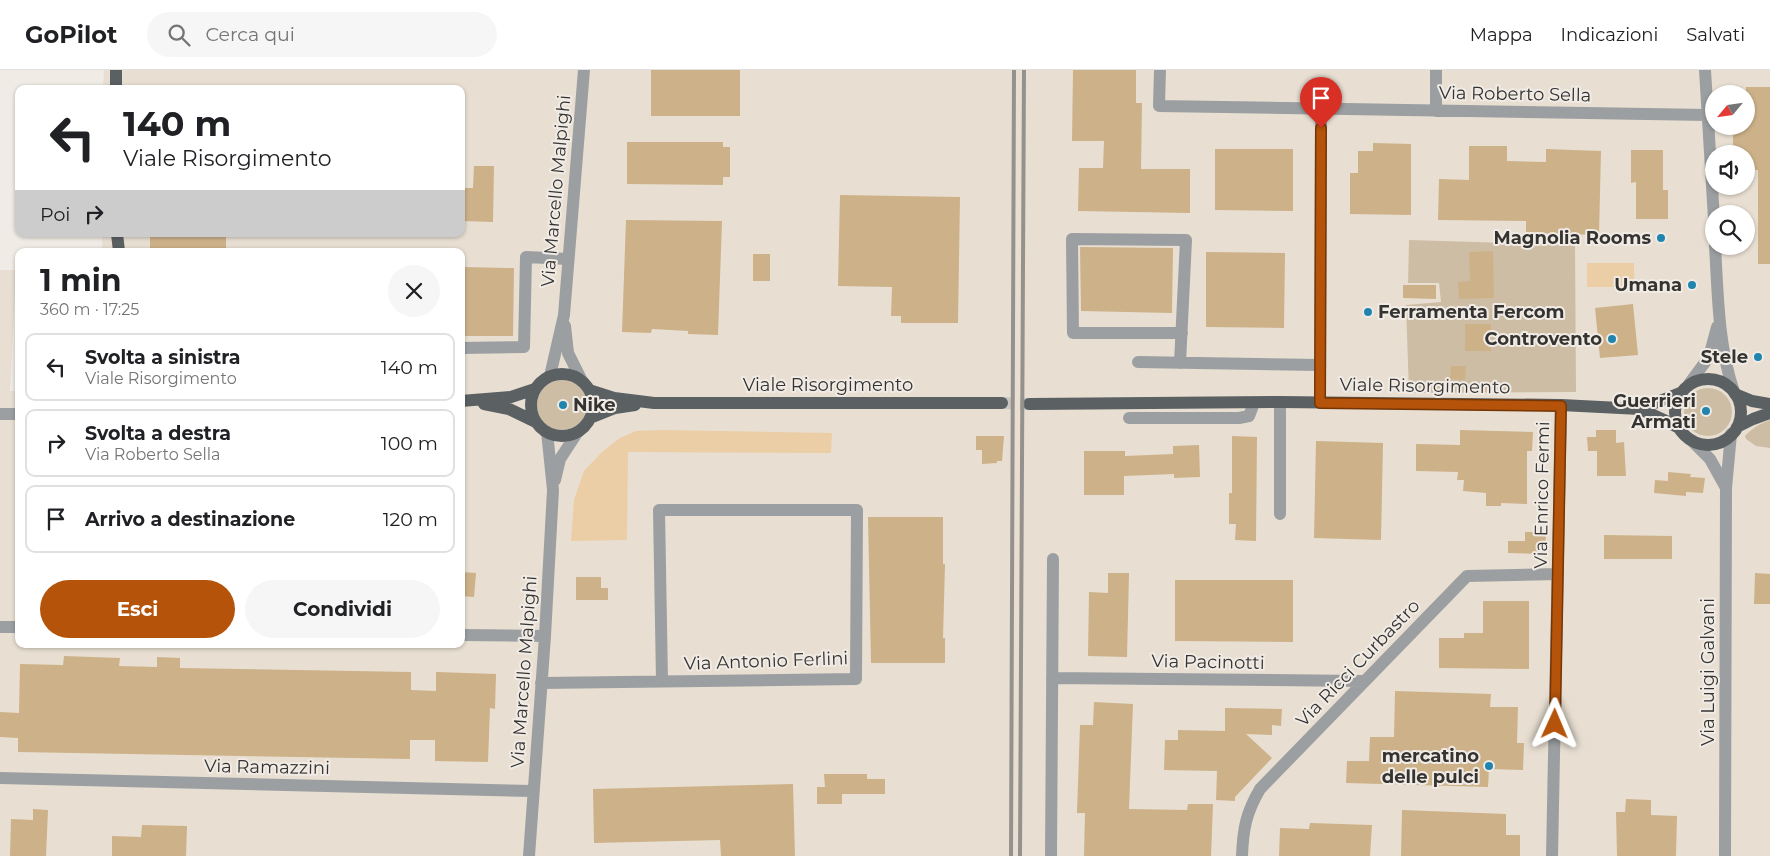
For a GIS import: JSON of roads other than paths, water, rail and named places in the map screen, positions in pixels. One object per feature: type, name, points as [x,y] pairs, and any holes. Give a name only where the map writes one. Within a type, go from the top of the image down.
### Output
[{"type":"main road","points":[[116,70],[116,85]]},
{"type":"main road","name":"Viale Risorgimento","points":[[550,376],[566,374],[614,398],[654,403],[1002,404]]},
{"type":"main road","points":[[536,422],[530,406],[535,389],[541,381],[550,376]]},
{"type":"main road","points":[[1770,404],[1752,401],[1734,393],[1721,382],[1705,379],[1685,389],[1676,401],[1675,410],[1679,428],[1691,440],[1709,445],[1718,443],[1734,431],[1770,413]]},
{"type":"main road","points":[[586,385],[593,399],[593,409],[590,418]]},
{"type":"main road","points":[[465,401],[511,397],[535,389]]},
{"type":"main road","name":"Viale Risorgimento","points":[[1640,409],[1685,389]]},
{"type":"main road","points":[[1734,393],[1740,406],[1740,413],[1734,431]]},
{"type":"main road","points":[[474,401],[510,409],[536,422],[547,432],[556,436],[567,436],[576,433]]},
{"type":"main road","name":"Viale Risorgimento","points":[[1029,404],[1280,402],[1561,406],[1640,409],[1679,428]]},
{"type":"main road","name":"Viale Risorgimento","points":[[576,433],[584,427],[590,418],[615,408],[654,403]]},
{"type":"street","name":"Via Marcello Malpighi","points":[[550,376],[564,315],[584,70]]},
{"type":"street","name":"Via Roberto Sella","points":[[1160,70],[1159,106],[1705,115]]},
{"type":"street","points":[[1436,70],[1436,111]]},
{"type":"street","points":[[1705,70],[1706,85]]},
{"type":"street","points":[[1320,403],[1321,109]]},
{"type":"street","points":[[1709,135],[1713,205]]},
{"type":"street","points":[[1180,363],[1182,333],[1186,240],[1072,239],[1073,333],[1182,333]]},
{"type":"street","points":[[1716,255],[1719,314],[1734,393]]},
{"type":"street","points":[[465,348],[524,347],[526,257],[568,259]]},
{"type":"street","points":[[1685,389],[1709,357],[1716,337],[1719,314]]},
{"type":"street","name":"Via Marcello Malpighi","points":[[564,315],[568,353],[586,385]]},
{"type":"street","points":[[1138,362],[1320,365]]},
{"type":"street","points":[[1280,402],[1280,514]]},
{"type":"street","points":[[1129,418],[1239,418],[1249,416],[1254,403]]},
{"type":"street","name":"Via Enrico Fermi","points":[[1552,856],[1561,406]]},
{"type":"street","points":[[0,414],[15,414]]},
{"type":"street","name":"Via Luigi Galvani","points":[[1725,856],[1726,488],[1734,431]]},
{"type":"street","name":"Via Marcello Malpighi","points":[[529,856],[545,636],[553,490],[547,432]]},
{"type":"street","name":"Via Marcello Malpighi","points":[[553,490],[560,459],[576,433]]},
{"type":"street","name":"Via Luigi Galvani","points":[[1691,440],[1710,460],[1726,488]]},
{"type":"street","name":"Via Antonio Ferlini","points":[[541,683],[856,679],[857,510],[659,510],[662,681]]},
{"type":"street","points":[[1051,856],[1053,560]]},
{"type":"street","name":"Via Ricci Curbastro","points":[[1242,856],[1246,817],[1260,789],[1467,576],[1558,574]]},
{"type":"street","points":[[0,627],[15,627]]},
{"type":"street","points":[[465,635],[545,636]]},
{"type":"street","name":"Via Pacinotti","points":[[1052,678],[1364,681]]},
{"type":"street","name":"Via Ramazzini","points":[[0,778],[533,790]]},
{"type":"tunnel","points":[[1002,403],[1029,404]]},
{"type":"railway","points":[[1011,856],[1014,70]]},
{"type":"railway","points":[[1020,856],[1024,70]]},
{"type":"place","name":"Magnolia Rooms","points":[[1661,238]]},
{"type":"place","name":"Umana","points":[[1692,285]]},
{"type":"place","name":"Ferramenta Fercom","points":[[1368,312]]},
{"type":"place","name":"Controvento","points":[[1612,339]]},
{"type":"place","name":"Stele","points":[[1758,357]]},
{"type":"place","name":"Nike","points":[[563,405]]},
{"type":"place","name":"Guerrieri Armati","points":[[1706,411]]},
{"type":"place","name":"mercatino delle pulci","points":[[1489,766]]}]
